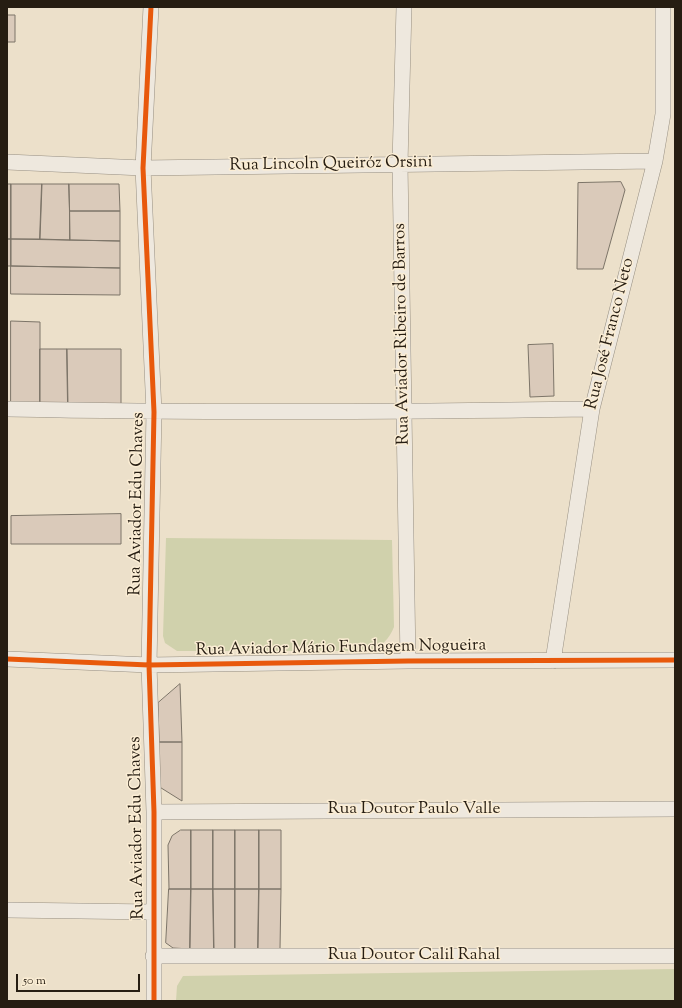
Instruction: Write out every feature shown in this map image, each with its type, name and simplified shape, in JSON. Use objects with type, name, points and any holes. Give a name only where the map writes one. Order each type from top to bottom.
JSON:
[{"type":"street","name":"Rua Aviador Edu Chaves","points":[[150,7],[143,168],[154,412],[149,665],[154,812],[154,1001]]},
{"type":"street","name":"Rua Aviador Ribeiro de Barros","points":[[404,7],[400,164],[408,661]]},
{"type":"street","name":"Rua José Franco Neto","points":[[553,661],[592,409],[655,161],[663,114],[663,7]]},
{"type":"street","points":[[663,114],[675,99]]},
{"type":"street","name":"Rua Lincoln Queiróz Orsini","points":[[7,162],[143,168],[655,161]]},
{"type":"street","points":[[7,409],[154,412],[405,412],[592,409]]},
{"type":"street","name":"Rua Aviador Mário Fundagem Nogueira","points":[[7,659],[149,665],[408,661],[675,660]]},
{"type":"street","name":"Rua Doutor Paulo Valle","points":[[154,812],[675,809]]},
{"type":"street","points":[[7,910],[153,912]]},
{"type":"street","name":"Rua Doutor Calil Rahal","points":[[153,956],[675,956]]},
{"type":"green space","points":[[166,538],[392,540],[394,627],[385,641],[371,651],[177,651],[165,643],[163,636]]},
{"type":"green space","points":[[675,969],[675,1001],[176,1001],[177,986],[183,976]]},
{"type":"building","points":[[7,15],[15,15],[15,42],[7,42]]},
{"type":"building","points":[[621,182],[625,190],[603,269],[577,269],[578,183]]},
{"type":"building","points":[[7,184],[11,184],[11,239],[7,239]]},
{"type":"building","points":[[11,184],[42,184],[40,239],[11,239]]},
{"type":"building","points":[[42,184],[69,184],[70,240],[40,239]]},
{"type":"building","points":[[69,184],[119,184],[120,211],[70,211]]},
{"type":"building","points":[[70,211],[120,211],[120,241],[70,240]]},
{"type":"building","points":[[7,239],[11,239],[11,266],[7,266]]},
{"type":"building","points":[[11,239],[120,241],[120,268],[11,266]]},
{"type":"building","points":[[11,266],[120,268],[120,295],[11,294]]},
{"type":"building","points":[[11,321],[40,322],[40,406],[11,406]]},
{"type":"building","points":[[553,344],[554,396],[530,397],[528,345]]},
{"type":"building","points":[[40,349],[67,349],[68,406],[40,406]]},
{"type":"building","points":[[67,349],[121,349],[121,405],[68,406]]},
{"type":"building","points":[[121,514],[121,544],[11,544],[11,516]]},
{"type":"building","points":[[180,684],[182,742],[159,742],[158,703]]},
{"type":"building","points":[[159,742],[182,742],[182,801],[158,786]]},
{"type":"building","points":[[181,830],[191,830],[191,889],[169,889],[168,845],[172,836]]},
{"type":"building","points":[[191,830],[213,830],[213,889],[191,889]]},
{"type":"building","points":[[213,830],[235,830],[235,889],[213,889]]},
{"type":"building","points":[[235,830],[259,830],[259,889],[235,889]]},
{"type":"building","points":[[259,830],[281,830],[281,889],[259,889]]},
{"type":"building","points":[[169,889],[191,889],[190,949],[173,948],[166,943]]},
{"type":"building","points":[[191,889],[213,889],[214,949],[190,949]]},
{"type":"building","points":[[213,889],[235,889],[235,949],[214,949]]},
{"type":"building","points":[[235,889],[259,889],[258,949],[235,949]]},
{"type":"building","points":[[259,889],[281,889],[280,949],[258,949]]},
{"type":"cycle path","points":[[151,7],[143,168],[154,412],[149,665],[154,812],[154,1001]]},
{"type":"cycle path","points":[[7,659],[149,665],[408,661],[675,660]]}]
